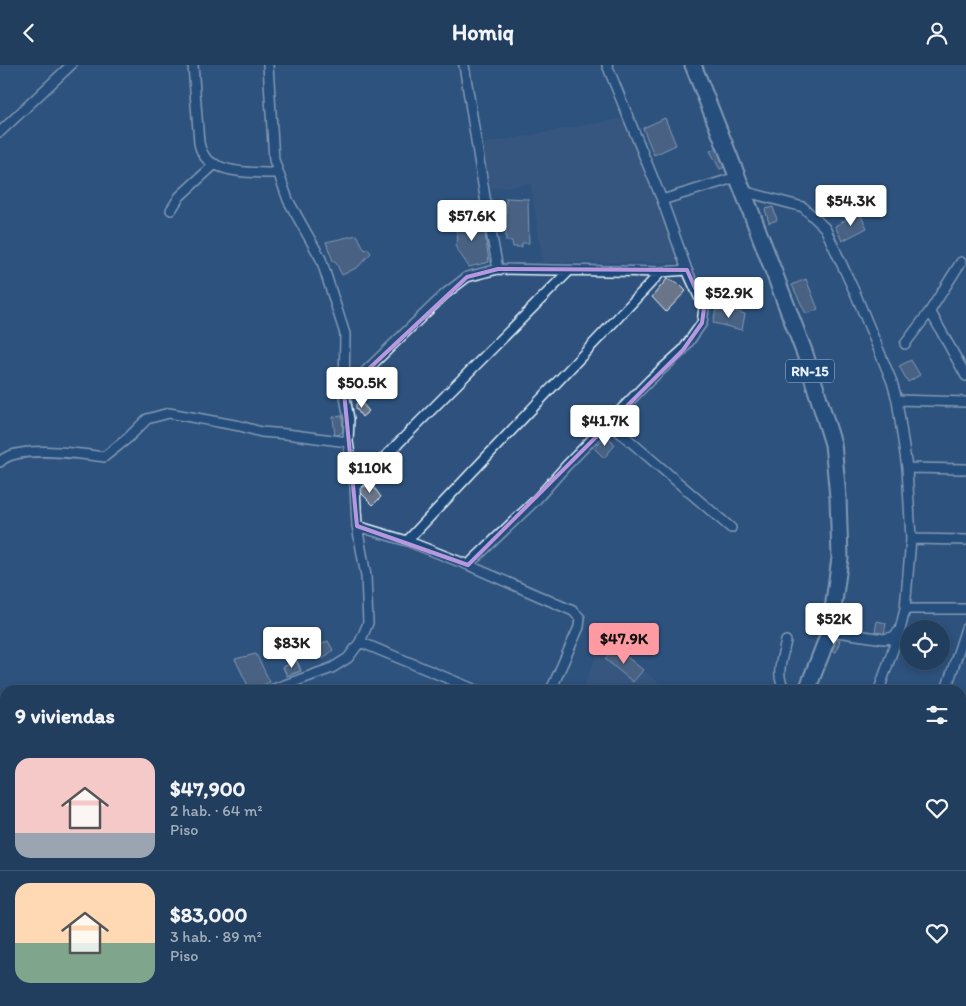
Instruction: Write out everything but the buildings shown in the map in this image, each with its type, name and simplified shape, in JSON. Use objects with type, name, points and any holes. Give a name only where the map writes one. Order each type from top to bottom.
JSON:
[{"type":"main road","name":"RN-15","points":[[693,65],[805,354],[833,444],[838,497],[840,558],[830,631],[810,685]]},
{"type":"street","points":[[0,132],[71,65]]},
{"type":"street","points":[[193,65],[199,143],[207,159],[215,164],[238,171],[278,173]]},
{"type":"street","points":[[268,65],[274,160],[288,200],[321,259],[345,334],[344,392],[350,419],[348,442],[366,576],[368,623],[360,642],[348,658],[332,668],[285,685]]},
{"type":"street","points":[[464,65],[498,269]]},
{"type":"street","points":[[468,565],[536,500],[566,465],[650,380],[683,350],[702,323],[704,308],[687,270],[662,200],[607,65]]},
{"type":"street","points":[[171,210],[180,196],[215,164]]},
{"type":"street","points":[[662,200],[738,177]]},
{"type":"street","points":[[743,191],[803,207],[825,228],[856,295],[892,382],[897,400],[907,468],[911,539],[902,620]]},
{"type":"street","points":[[904,345],[930,311],[961,262]]},
{"type":"street","points":[[344,392],[446,294],[467,277],[498,269],[569,271],[687,270]]},
{"type":"street","points":[[355,487],[569,271]]},
{"type":"street","points":[[407,541],[661,271]]},
{"type":"street","points":[[930,311],[966,376]]},
{"type":"street","points":[[897,400],[966,402]]},
{"type":"street","points":[[0,462],[16,453],[31,451],[104,457],[128,438],[147,419],[169,413],[240,426],[261,432],[348,442]]},
{"type":"street","points":[[609,423],[731,528]]},
{"type":"street","points":[[907,468],[966,469]]},
{"type":"street","points":[[358,526],[407,541],[468,565],[573,611],[580,618],[578,627],[553,685]]},
{"type":"street","points":[[911,539],[966,540]]},
{"type":"street","points":[[905,609],[966,609]]},
{"type":"street","points":[[948,685],[966,628]]},
{"type":"street","points":[[830,631],[884,639],[893,637],[900,630]]},
{"type":"street","points":[[881,685],[900,630]]},
{"type":"street","points":[[783,685],[780,678],[780,668],[786,641]]},
{"type":"street","points":[[360,642],[464,685]]},
{"type":"highlighted area","points":[[498,269],[687,270],[704,308],[702,323],[683,350],[468,565],[357,526],[344,392],[467,277]]},
{"type":"shaded area","points":[[625,118],[678,262],[543,262],[531,184],[491,188],[482,144]]},
{"type":"shaded area","points":[[603,639],[662,685],[585,685]]}]
